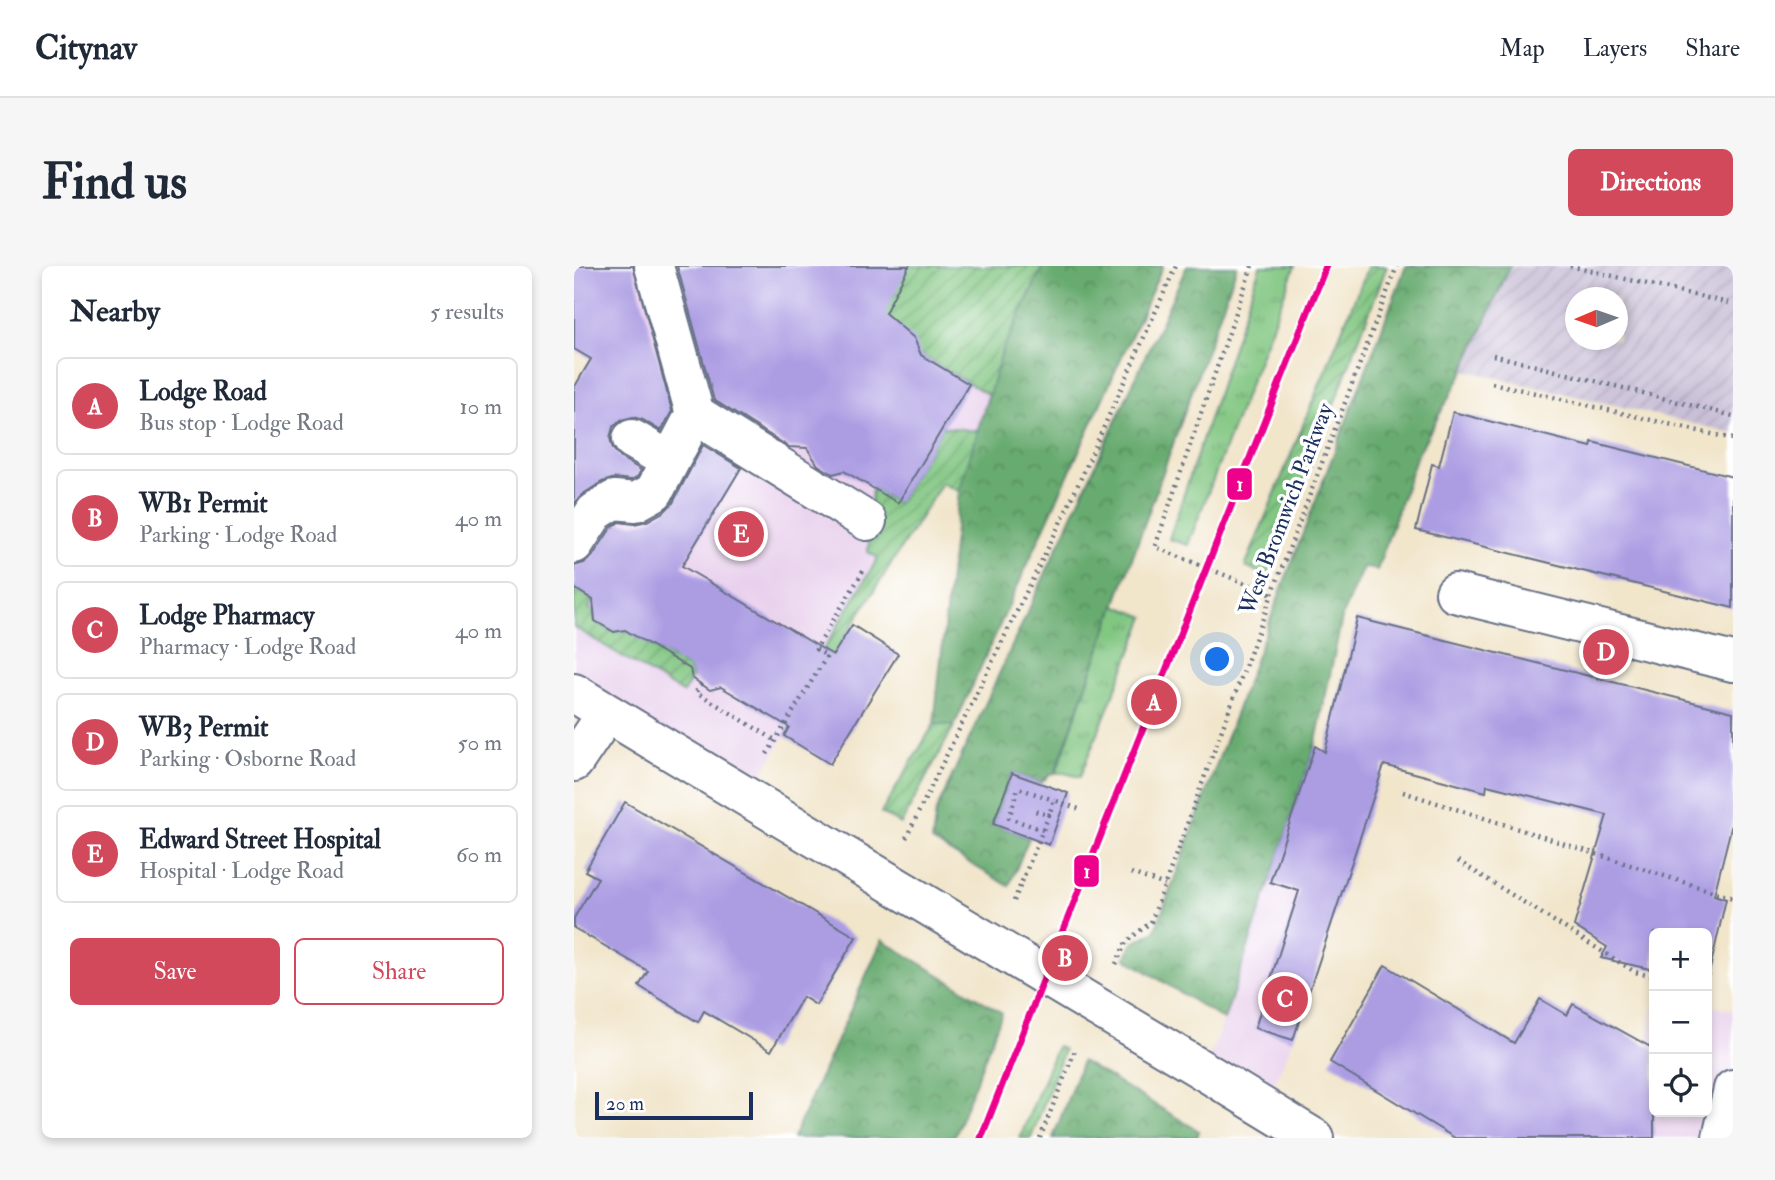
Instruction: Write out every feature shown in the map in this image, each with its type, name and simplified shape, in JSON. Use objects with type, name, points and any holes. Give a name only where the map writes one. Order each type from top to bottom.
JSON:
[{"type":"street","points":[[654,266],[695,414],[867,521]]},
{"type":"street","points":[[574,544],[595,512],[614,500],[636,502],[654,492],[695,414]]},
{"type":"street","points":[[632,439],[670,461]]},
{"type":"street","points":[[1455,593],[1733,662]]},
{"type":"street","points":[[574,693],[1314,1138]]},
{"type":"street","points":[[574,762],[607,713]]},
{"type":"street","points":[[1722,1138],[1733,1089]]},
{"type":"path","points":[[906,838],[1068,507],[1176,266]]},
{"type":"path","points":[[1252,266],[1156,547],[1272,594]]},
{"type":"path","name":"West Bromwich Parkway","points":[[1151,922],[1397,266]]},
{"type":"path","points":[[1570,266],[1733,304]]},
{"type":"path","points":[[1493,355],[1733,416]]},
{"type":"path","points":[[1492,383],[1733,439]]},
{"type":"path","points":[[766,755],[827,656],[816,649],[871,559]]},
{"type":"path","points":[[701,684],[696,692],[775,740]]},
{"type":"path","points":[[1043,830],[1009,818],[1018,788],[1079,808]]},
{"type":"path","points":[[1403,792],[1733,898]]},
{"type":"path","points":[[1013,902],[1054,800]]},
{"type":"path","points":[[1032,810],[1049,815]]},
{"type":"path","points":[[1458,861],[1635,972],[1649,976]]},
{"type":"path","points":[[1131,873],[1165,885]]},
{"type":"shaded area","points":[[582,266],[1043,266],[1001,354],[959,491],[942,483],[747,797],[574,693],[574,388],[603,339]]},
{"type":"shaded area","points":[[1510,266],[1733,266],[1733,433],[1464,370]]},
{"type":"shaded area","points":[[1315,746],[1377,786],[1293,1040],[1264,1108],[1204,1071],[1224,1020]]},
{"type":"shaded area","points":[[1712,1007],[1733,1010],[1733,1089],[1722,1138],[1593,1138],[1647,1046],[1649,1034],[1649,1117],[1712,1117]]},
{"type":"green space","points":[[897,266],[1043,266],[1001,354],[989,395],[882,332],[883,292]]},
{"type":"green space","points":[[1043,266],[1163,266],[954,726],[934,724],[959,491],[1001,354]]},
{"type":"green space","points":[[1187,266],[1237,266],[1055,773],[1041,783],[1012,773],[993,824],[1029,838],[1009,886],[932,841],[936,811]]},
{"type":"green space","points":[[1260,266],[1295,266],[1188,545],[1169,539]]},
{"type":"green space","points":[[1368,266],[1387,266],[1268,576],[1245,567]]},
{"type":"green space","points":[[1406,266],[1510,266],[1464,370],[1417,455],[1377,570],[1363,567],[1343,613],[1315,746],[1224,1020],[1125,958],[1133,943],[1155,931],[1283,585]]},
{"type":"green space","points":[[943,427],[978,431],[959,491],[942,483],[833,656],[824,649],[878,558],[868,552],[872,487],[898,503]]},
{"type":"green space","points":[[574,588],[593,600],[589,608],[594,611],[595,621],[614,632],[625,630],[690,669],[692,678],[683,693],[574,627]]},
{"type":"green space","points":[[1115,605],[1145,617],[1080,777],[1056,773]]},
{"type":"green space","points":[[934,724],[954,726],[901,824],[881,813]]},
{"type":"green space","points":[[882,940],[1002,1013],[954,1138],[793,1138]]},
{"type":"green space","points":[[1057,1046],[1064,1050],[1031,1138],[1020,1138]]},
{"type":"green space","points":[[1082,1061],[1199,1131],[1197,1138],[1053,1138]]},
{"type":"building","points":[[574,266],[633,266],[672,411],[661,431],[633,417],[621,420],[613,427],[610,438],[613,449],[621,458],[641,470],[638,476],[631,480],[615,478],[602,482],[583,494],[574,504],[574,388],[591,359],[574,349]]},
{"type":"building","points":[[677,266],[909,266],[885,313],[914,338],[921,355],[969,384],[898,503],[844,471],[833,474],[818,465],[807,448],[789,447],[714,400]]},
{"type":"building","points":[[1453,412],[1591,447],[1592,442],[1733,477],[1733,608],[1416,530],[1432,464],[1439,466]]},
{"type":"building","points":[[703,445],[741,468],[682,566],[833,655],[852,625],[898,654],[830,764],[784,736],[789,727],[721,687],[710,690],[692,678],[690,669],[625,630],[614,632],[595,621],[593,600],[574,588],[574,566],[592,557],[611,528],[619,522],[634,524],[647,521],[673,503]]},
{"type":"building","points":[[1357,618],[1733,712],[1733,820],[1714,895],[1726,899],[1712,960],[1712,928],[1649,928],[1649,969],[1601,958],[1607,947],[1574,926],[1607,815],[1487,785],[1486,792],[1384,765],[1293,1040],[1255,1028],[1299,891],[1270,882],[1315,746],[1325,752]]},
{"type":"building","points":[[1012,773],[1068,793],[1049,845],[993,824]]},
{"type":"building","points":[[625,802],[856,937],[816,1005],[803,997],[771,1051],[704,1011],[698,1022],[639,986],[648,971],[574,928],[574,918],[598,878],[585,871]]},
{"type":"building","points":[[1385,965],[1514,1043],[1540,999],[1567,1015],[1573,1004],[1649,1046],[1649,1117],[1654,1117],[1654,1138],[1455,1138],[1330,1062]]},
{"type":"transit line","name":"1","points":[[981,1138],[1326,266]]},
{"type":"place","name":"Edward Street Hospital","points":[[741,534]]},
{"type":"place","name":"WB3 Permit","points":[[1606,652]]},
{"type":"place","name":"Lodge Road","points":[[1154,702]]},
{"type":"place","name":"WB1 Permit","points":[[1065,958]]},
{"type":"place","name":"Lodge Pharmacy","points":[[1285,999]]}]
